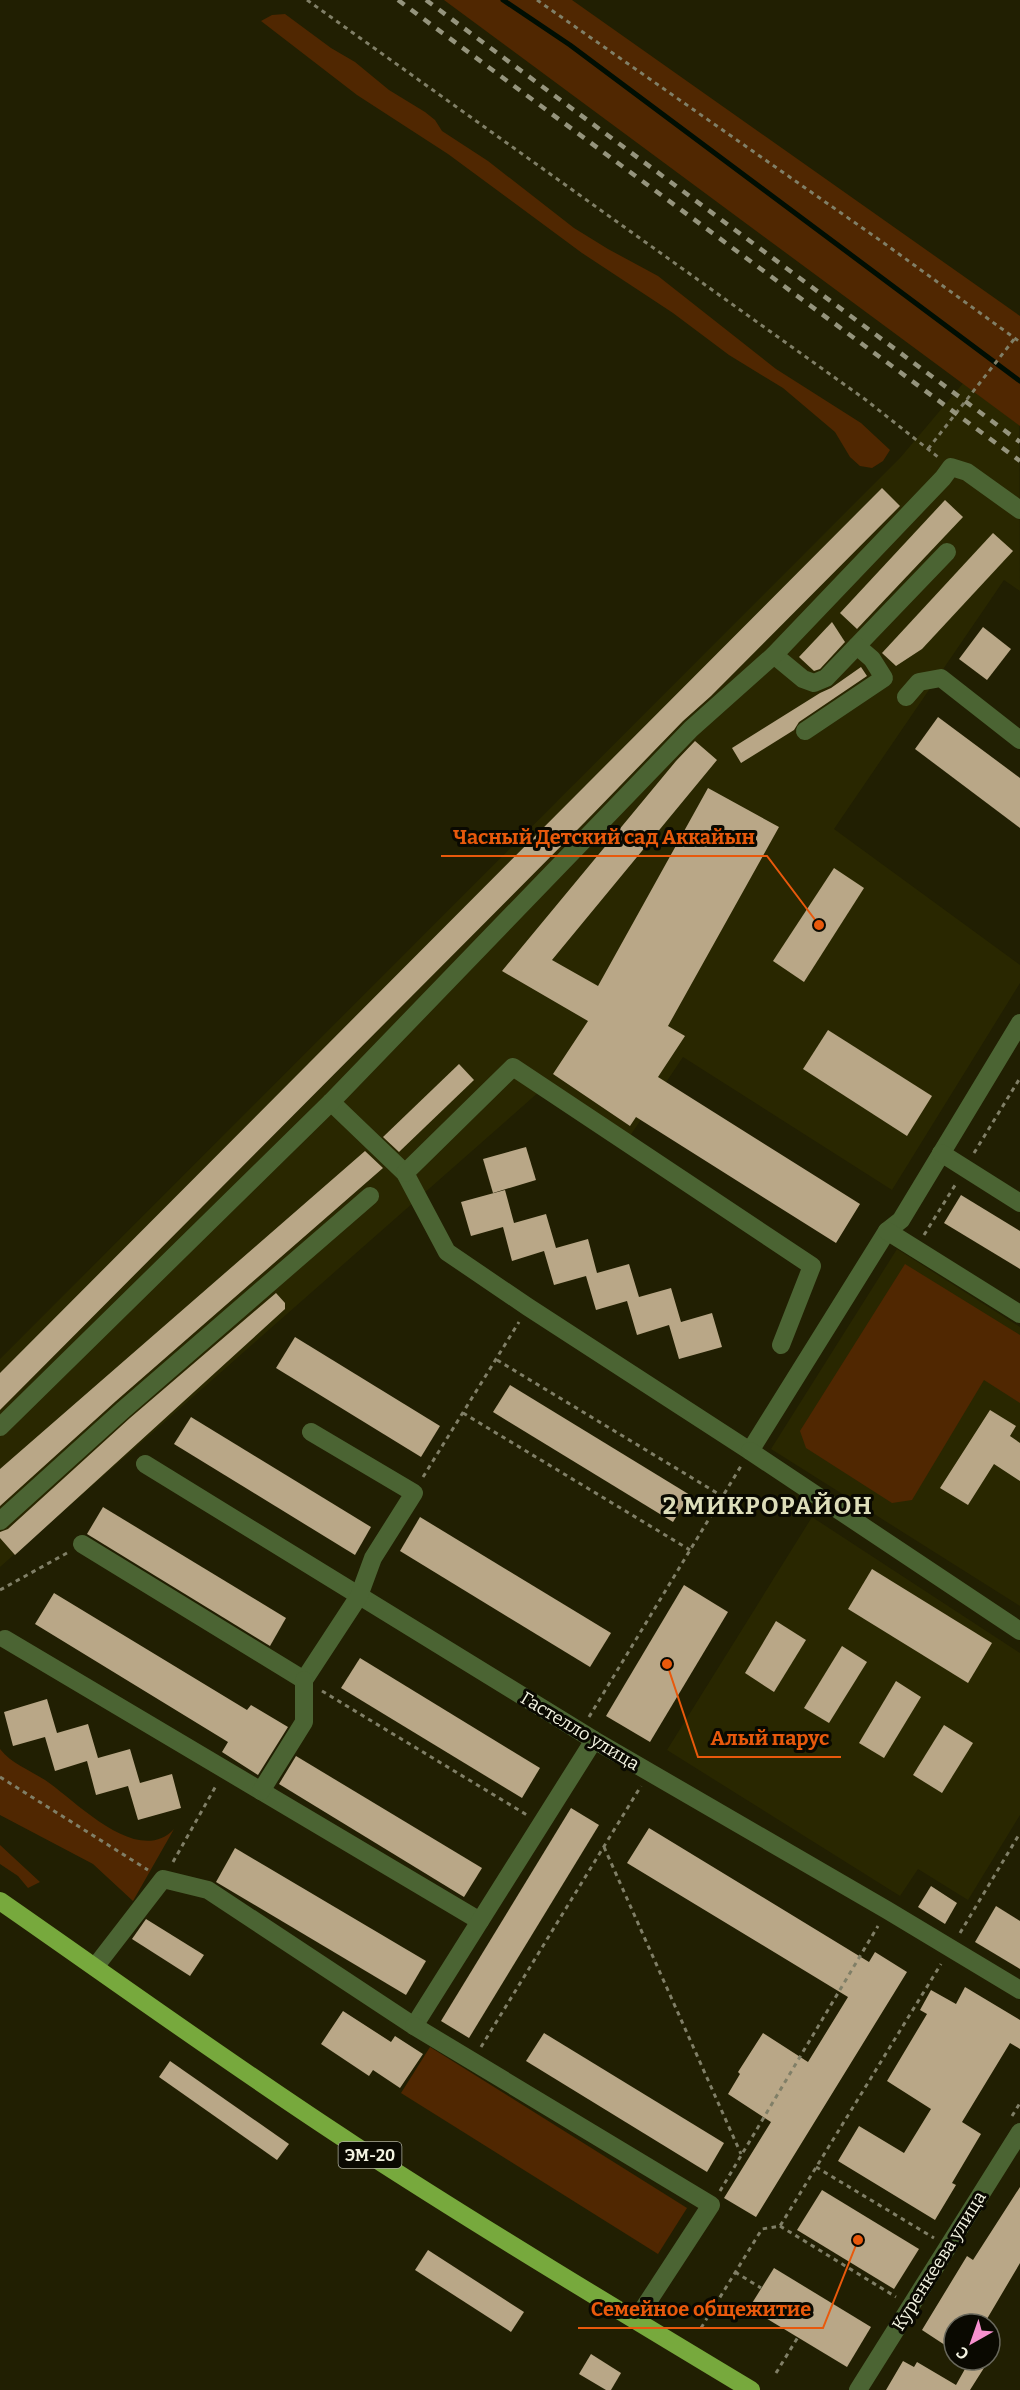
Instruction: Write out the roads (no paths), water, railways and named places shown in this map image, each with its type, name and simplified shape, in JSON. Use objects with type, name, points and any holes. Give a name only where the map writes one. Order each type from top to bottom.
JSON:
[{"type":"main road","name":"ЭМ-20","points":[[0,1901],[354,2145],[522,2252],[752,2390]]},
{"type":"street","points":[[0,1427],[331,1102],[691,729],[774,656],[951,467],[967,472],[1020,510]]},
{"type":"street","points":[[774,656],[803,678],[814,683],[826,678],[947,552]]},
{"type":"street","points":[[805,731],[884,678],[872,659],[857,646]]},
{"type":"street","points":[[906,697],[919,682],[941,678],[1020,740]]},
{"type":"street","points":[[750,1451],[887,1231],[901,1220],[1020,1023]]},
{"type":"street","points":[[405,1173],[513,1067],[812,1266],[781,1345]]},
{"type":"street","points":[[331,1102],[405,1173],[447,1252],[1020,1630]]},
{"type":"street","points":[[941,1153],[1020,1203]]},
{"type":"street","points":[[0,1521],[123,1410],[370,1196]]},
{"type":"street","points":[[887,1231],[1020,1314]]},
{"type":"street","points":[[261,1791],[303,1722],[304,1680],[359,1596],[373,1558],[414,1492],[311,1432]]},
{"type":"street","name":"Гастелло улица","points":[[145,1464],[587,1736],[1020,1990]]},
{"type":"street","points":[[82,1544],[304,1680]]},
{"type":"street","points":[[4,1639],[480,1921]]},
{"type":"street","points":[[414,2026],[541,1824],[587,1736]]},
{"type":"street","points":[[95,1967],[163,1879],[208,1890],[414,2026],[711,2205],[636,2320]]},
{"type":"street","name":"Куренкеева улица","points":[[858,2390],[1020,2132]]},
{"type":"waterway","points":[[503,0],[570,45],[1020,381]]},
{"type":"railway","points":[[398,0],[1020,461]]},
{"type":"railway","points":[[426,0],[1020,442]]},
{"type":"place","name":"Часный Детский сад Аккайын","points":[[819,925]]},
{"type":"place","name":"Алый парус","points":[[667,1664]]},
{"type":"place","name":"Семейное общежитие","points":[[858,2240]]},
{"type":"district","name":"2 МИКРОРАЙОН","points":[[768,1506]]}]
